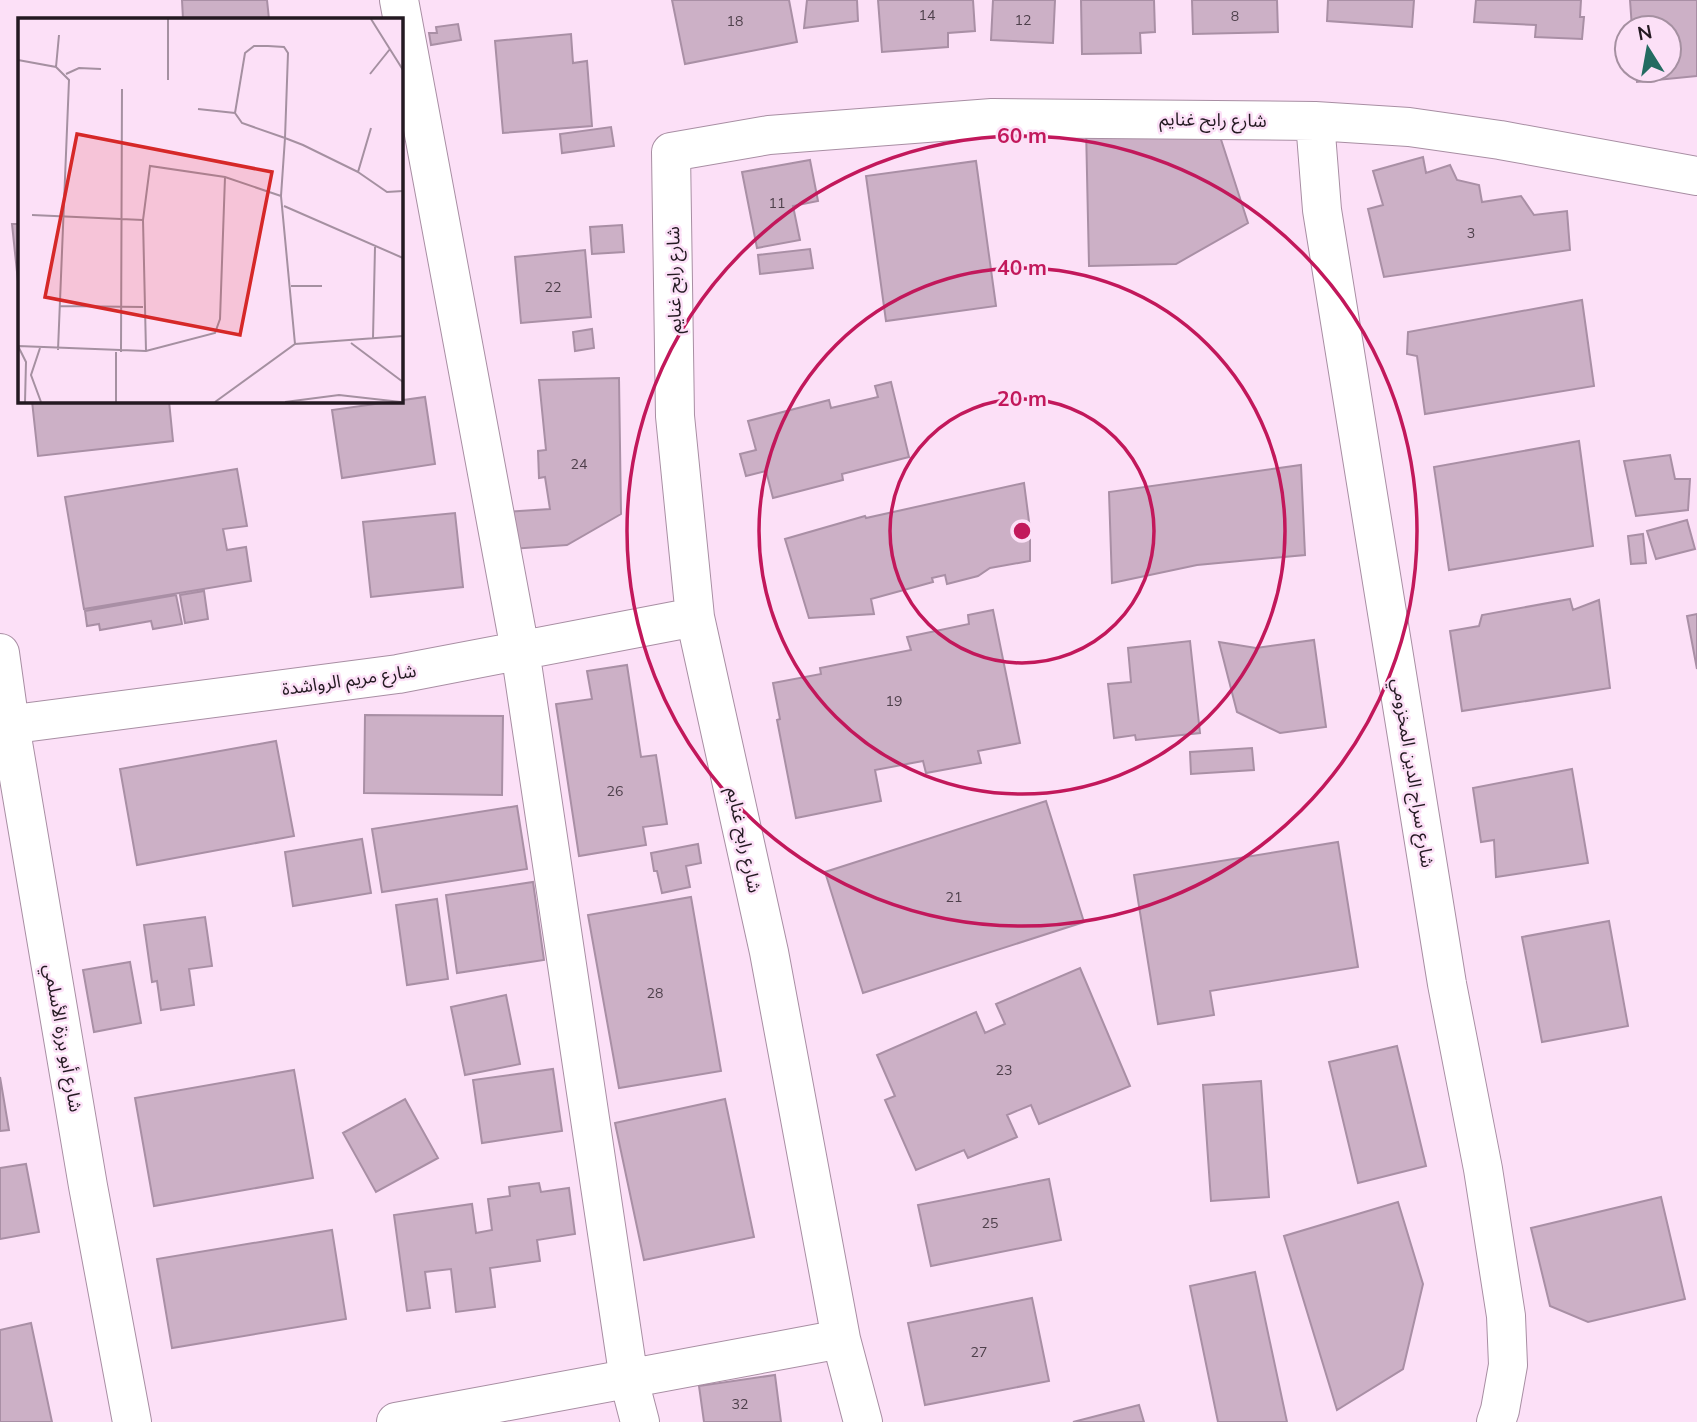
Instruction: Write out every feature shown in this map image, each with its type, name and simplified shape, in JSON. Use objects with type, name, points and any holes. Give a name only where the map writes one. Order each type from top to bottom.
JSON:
[{"type":"street","points":[[399,0],[520,650],[629,1380],[640,1422]]},
{"type":"street","name":"شارع رابح غنايم","points":[[863,1422],[841,1339],[769,952],[695,617],[675,416],[671,152],[769,135],[992,118],[1315,121],[1409,127],[1500,140],[1697,176]]},
{"type":"street","name":"شارع سراج الدين المخزومي","points":[[1315,121],[1325,224],[1447,984],[1483,1168],[1506,1316],[1508,1365],[1496,1422]]},
{"type":"street","name":"شارع مريم الرواشدة","points":[[5,725],[398,674],[695,617]]},
{"type":"street","name":"شارع أبو برزة الأسلمي","points":[[0,653],[5,725],[132,1422]]},
{"type":"street","points":[[396,1422],[841,1339]]},
{"type":"building","points":[[182,0],[267,0],[269,18],[183,18]]},
{"type":"building","points":[[672,0],[789,0],[797,42],[685,64]]},
{"type":"building","points":[[807,0],[857,0],[858,21],[804,28]]},
{"type":"building","points":[[878,0],[973,0],[975,31],[948,33],[948,47],[882,52]]},
{"type":"building","points":[[993,0],[1055,0],[1053,43],[991,40]]},
{"type":"building","points":[[1081,0],[1154,0],[1155,32],[1140,33],[1141,53],[1082,54]]},
{"type":"building","points":[[1192,0],[1277,0],[1278,32],[1193,34]]},
{"type":"building","points":[[1328,0],[1414,0],[1412,27],[1327,21]]},
{"type":"building","points":[[1476,0],[1581,0],[1580,17],[1584,17],[1582,39],[1535,37],[1536,25],[1474,22]]},
{"type":"building","points":[[1630,0],[1697,0],[1697,76],[1683,77],[1683,14],[1631,14]]},
{"type":"building","points":[[458,24],[461,40],[431,45],[429,33],[437,33],[436,27]]},
{"type":"building","points":[[571,34],[573,63],[587,61],[592,126],[503,133],[495,41]]},
{"type":"building","points":[[1216,124],[1248,223],[1176,264],[1089,266],[1086,127]]},
{"type":"building","points":[[611,127],[614,146],[562,153],[560,134]]},
{"type":"building","points":[[1423,157],[1426,173],[1450,165],[1457,180],[1479,185],[1482,202],[1521,196],[1534,215],[1567,211],[1570,250],[1384,277],[1368,209],[1383,205],[1373,171]]},
{"type":"building","points":[[810,160],[818,201],[793,206],[800,240],[757,248],[742,172]]},
{"type":"building","points":[[976,161],[996,306],[886,321],[866,176]]},
{"type":"building","points":[[12,224],[18,224],[18,281]]},
{"type":"building","points":[[622,225],[624,252],[592,254],[590,227]]},
{"type":"building","points":[[810,249],[813,268],[760,274],[758,255]]},
{"type":"building","points":[[585,250],[591,317],[521,323],[515,257]]},
{"type":"building","points":[[1582,300],[1594,386],[1425,414],[1417,356],[1407,354],[1408,332]]},
{"type":"building","points":[[592,329],[594,348],[575,351],[573,332]]},
{"type":"building","points":[[619,378],[621,514],[567,545],[511,549],[503,512],[550,509],[545,477],[539,478],[538,451],[546,450],[539,380]]},
{"type":"building","points":[[891,382],[909,457],[842,474],[843,480],[773,498],[766,471],[746,476],[740,454],[756,450],[748,421],[829,400],[831,408],[878,397],[875,386]]},
{"type":"building","points":[[425,397],[435,464],[342,478],[332,410]]},
{"type":"building","points":[[32,402],[169,402],[173,441],[38,456]]},
{"type":"building","points":[[1579,441],[1593,546],[1449,570],[1434,467]]},
{"type":"building","points":[[1670,455],[1675,479],[1690,479],[1688,510],[1636,516],[1624,461]]},
{"type":"building","points":[[1301,465],[1305,555],[1197,565],[1112,583],[1109,492]]},
{"type":"building","points":[[237,469],[247,526],[223,529],[227,550],[246,547],[251,581],[84,609],[65,497]]},
{"type":"building","points":[[1024,483],[1030,529],[1030,561],[990,568],[978,576],[947,584],[945,575],[932,578],[933,582],[871,599],[874,614],[809,618],[785,539],[865,516],[866,518]]},
{"type":"building","points":[[455,513],[463,587],[371,597],[363,522]]},
{"type":"building","points":[[1687,520],[1695,549],[1656,559],[1647,531]]},
{"type":"building","points":[[1643,534],[1646,563],[1631,564],[1628,536]]},
{"type":"building","points":[[204,591],[208,619],[185,623],[180,595]]},
{"type":"building","points":[[176,595],[182,624],[153,629],[151,621],[100,630],[99,624],[87,626],[85,611]]},
{"type":"building","points":[[1570,599],[1573,610],[1599,600],[1610,688],[1462,711],[1450,631],[1479,626],[1482,615]]},
{"type":"building","points":[[993,610],[1020,743],[978,751],[981,763],[926,773],[923,761],[875,770],[881,801],[796,818],[777,720],[780,719],[773,683],[821,674],[820,668],[911,650],[907,637],[969,624],[968,615]]},
{"type":"building","points":[[1697,614],[1697,669],[1687,616]]},
{"type":"building","points":[[1314,640],[1326,727],[1280,733],[1237,712],[1219,642],[1256,648]]},
{"type":"building","points":[[1190,641],[1200,733],[1136,740],[1135,735],[1114,738],[1108,684],[1131,682],[1128,648]]},
{"type":"building","points":[[627,665],[641,757],[656,755],[667,824],[643,827],[646,845],[579,856],[556,704],[592,699],[587,671]]},
{"type":"building","points":[[365,715],[503,716],[502,795],[364,793]]},
{"type":"building","points":[[276,741],[294,836],[137,865],[120,769]]},
{"type":"building","points":[[1252,748],[1254,770],[1191,774],[1190,752]]},
{"type":"building","points":[[1572,769],[1588,863],[1496,877],[1494,840],[1481,842],[1473,788]]},
{"type":"building","points":[[1046,801],[1084,922],[863,993],[825,872]]},
{"type":"building","points":[[517,806],[527,869],[382,892],[372,829]]},
{"type":"building","points":[[362,839],[371,893],[293,906],[285,852]]},
{"type":"building","points":[[1338,842],[1358,967],[1210,991],[1214,1015],[1158,1024],[1134,875]]},
{"type":"building","points":[[698,844],[701,863],[686,866],[690,887],[662,893],[651,853]]},
{"type":"building","points":[[533,882],[544,960],[457,973],[446,895]]},
{"type":"building","points":[[691,897],[721,1071],[619,1088],[588,915]]},
{"type":"building","points":[[437,899],[448,979],[407,985],[396,905]]},
{"type":"building","points":[[205,917],[212,966],[189,969],[194,1005],[161,1010],[157,981],[152,982],[144,925]]},
{"type":"building","points":[[1609,921],[1628,1026],[1542,1042],[1522,937]]},
{"type":"building","points":[[130,962],[141,1023],[94,1032],[83,970]]},
{"type":"building","points":[[1080,968],[1130,1086],[1039,1124],[1031,1105],[1007,1115],[1017,1137],[968,1158],[964,1150],[916,1170],[885,1100],[895,1096],[877,1055],[976,1012],[985,1033],[1005,1024],[996,1004]]},
{"type":"building","points":[[506,995],[520,1064],[465,1075],[451,1007]]},
{"type":"building","points":[[1397,1046],[1426,1166],[1358,1183],[1329,1062]]},
{"type":"building","points":[[553,1069],[562,1131],[482,1143],[473,1080]]},
{"type":"building","points":[[294,1070],[313,1178],[154,1206],[135,1098]]},
{"type":"building","points":[[0,1077],[9,1130],[0,1131]]},
{"type":"building","points":[[1261,1081],[1269,1197],[1211,1201],[1203,1085]]},
{"type":"building","points":[[405,1099],[438,1158],[376,1192],[343,1133]]},
{"type":"building","points":[[725,1099],[754,1237],[644,1260],[615,1123]]},
{"type":"building","points":[[26,1164],[39,1232],[0,1239],[0,1168]]},
{"type":"building","points":[[1049,1179],[1061,1240],[931,1266],[918,1205]]},
{"type":"building","points":[[539,1183],[541,1192],[569,1188],[575,1234],[537,1240],[540,1261],[490,1268],[495,1307],[456,1312],[451,1269],[425,1272],[430,1308],[407,1311],[394,1215],[472,1204],[476,1233],[492,1230],[488,1199],[510,1196],[509,1187]]},
{"type":"building","points":[[1661,1197],[1685,1299],[1588,1322],[1550,1306],[1531,1228]]},
{"type":"building","points":[[1398,1202],[1423,1284],[1403,1369],[1337,1410],[1284,1236]]},
{"type":"building","points":[[332,1230],[346,1319],[172,1348],[157,1259]]},
{"type":"building","points":[[1255,1272],[1287,1422],[1218,1422],[1190,1286]]},
{"type":"building","points":[[1032,1298],[1049,1381],[925,1405],[908,1323]]},
{"type":"building","points":[[31,1323],[52,1422],[0,1422],[0,1330]]},
{"type":"building","points":[[775,1375],[781,1422],[704,1422],[699,1386]]},
{"type":"building","points":[[1139,1405],[1144,1422],[1073,1422]]}]
